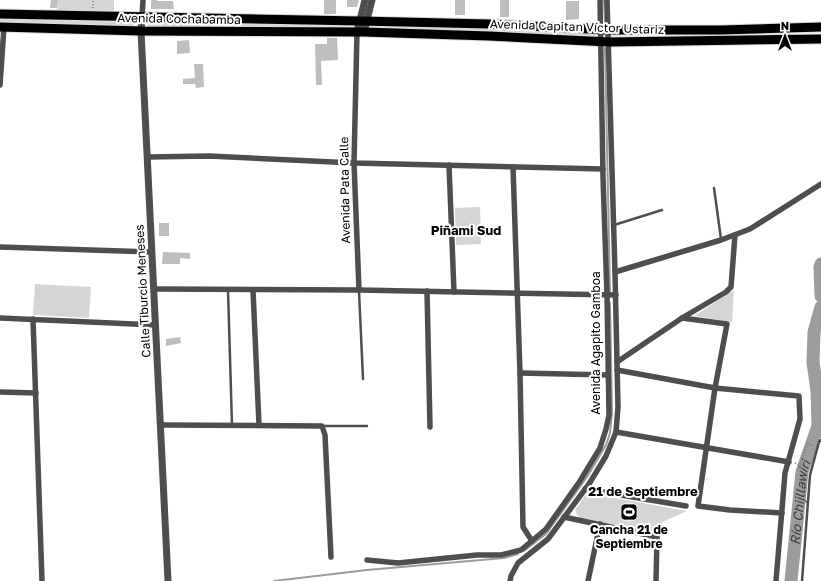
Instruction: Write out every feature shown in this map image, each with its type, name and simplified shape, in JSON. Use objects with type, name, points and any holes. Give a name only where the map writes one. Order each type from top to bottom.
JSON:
[{"type":"main road","name":"Avenida Cochabamba","points":[[0,14],[142,18],[363,21]]},
{"type":"main road","name":"Avenida Capitan Víctor Ustariz","points":[[363,21],[605,29],[721,30],[821,27]]},
{"type":"main road","name":"Avenida Cochabamba","points":[[2,27],[141,31],[361,32]]},
{"type":"main road","name":"Avenida Capitan Víctor Ustariz","points":[[361,32],[489,36],[605,42],[821,39]]},
{"type":"street","name":"Calle Tiburcio Meneses","points":[[143,0],[141,31],[168,581]]},
{"type":"street","name":"Avenida Pata Calle","points":[[359,290],[354,163],[361,32],[365,0]]},
{"type":"street","name":"Avenida Pata Calle","points":[[363,21],[372,0]]},
{"type":"street","name":"Avenida Agapito Gamboa","points":[[600,0],[605,29]]},
{"type":"street","name":"Avenida Agapito Gamboa","points":[[367,560],[398,563],[477,555],[501,555],[521,550],[546,529],[580,481],[600,448],[606,429],[608,415],[607,295],[603,169],[605,29],[607,0]]},
{"type":"street","points":[[0,85],[2,27]]},
{"type":"street","name":"Avenida Agapito Gamboa","points":[[510,581],[518,563],[548,540],[585,488],[606,456],[616,432],[618,408],[616,295],[605,42]]},
{"type":"street","points":[[147,157],[209,156],[354,163],[603,169]]},
{"type":"street","points":[[449,165],[454,292]]},
{"type":"street","points":[[513,167],[520,373],[523,527],[532,541]]},
{"type":"street","points":[[615,272],[721,240],[750,229],[821,184]]},
{"type":"street","points":[[617,362],[682,318],[726,292],[731,287],[735,235]]},
{"type":"street","points":[[0,247],[152,252]]},
{"type":"street","points":[[154,289],[359,290],[616,295]]},
{"type":"street","points":[[253,290],[259,425]]},
{"type":"street","points":[[427,291],[430,427]]},
{"type":"street","points":[[0,318],[156,325]]},
{"type":"street","points":[[682,318],[727,324],[715,388],[698,506],[730,510],[782,512]]},
{"type":"street","points":[[33,319],[42,581]]},
{"type":"street","points":[[617,370],[715,388],[798,396],[800,419],[785,473],[776,581]]},
{"type":"street","points":[[520,373],[608,375]]},
{"type":"street","points":[[0,392],[36,393]]},
{"type":"street","points":[[160,425],[322,426],[325,435],[331,557]]},
{"type":"street","points":[[616,432],[789,462]]},
{"type":"street","points":[[585,488],[686,506]]},
{"type":"street","points":[[564,517],[657,537],[656,581]]},
{"type":"street","points":[[588,581],[600,524]]},
{"type":"lane","points":[[714,188],[721,240]]},
{"type":"lane","points":[[614,226],[662,210]]},
{"type":"lane","points":[[228,290],[232,425]]},
{"type":"lane","name":"Avenida Pata Calle","points":[[359,290],[363,380]]},
{"type":"lane","points":[[322,426],[367,426]]},
{"type":"lane","points":[[802,581],[810,475],[819,442],[821,440]]},
{"type":"path","points":[[789,462],[800,465],[807,443],[817,447]]},
{"type":"shaded area","points":[[58,0],[114,0],[114,12],[57,11]]},
{"type":"shaded area","points":[[0,19],[134,22],[134,26],[0,23]]},
{"type":"shaded area","points":[[148,22],[349,24],[349,28],[148,26]]},
{"type":"shaded area","points":[[374,25],[596,33],[596,37],[374,29]]},
{"type":"shaded area","points":[[480,207],[481,244],[456,245],[455,208]]},
{"type":"shaded area","points":[[35,284],[91,287],[89,318],[33,315]]},
{"type":"shaded area","points":[[734,290],[732,322],[694,316]]},
{"type":"shaded area","points":[[587,493],[687,511],[662,522],[661,535],[580,518],[575,510]]},
{"type":"building","points":[[51,0],[58,0],[57,8],[50,8]]},
{"type":"building","points":[[151,0],[173,1],[174,9],[151,9]]},
{"type":"building","points":[[324,0],[336,0],[336,14],[324,14]]},
{"type":"building","points":[[347,0],[359,0],[357,7],[347,7]]},
{"type":"building","points":[[455,0],[465,0],[465,15],[455,15]]},
{"type":"building","points":[[500,0],[509,0],[509,17],[500,17]]},
{"type":"building","points":[[566,1],[579,1],[579,19],[566,20]]},
{"type":"building","points":[[327,38],[337,38],[338,60],[321,61],[322,85],[316,85],[315,44],[327,44]]},
{"type":"building","points":[[189,40],[190,53],[177,54],[177,41]]},
{"type":"building","points":[[194,64],[203,64],[204,87],[196,88],[195,84],[183,84],[183,79],[195,78]]},
{"type":"building","points":[[159,223],[169,223],[169,236],[159,236]]},
{"type":"building","points":[[163,252],[190,253],[190,259],[180,258],[180,264],[162,264]]},
{"type":"building","points":[[180,337],[181,343],[166,346],[166,339]]},
{"type":"waterway","points":[[604,0],[605,22]]},
{"type":"waterway","points":[[605,47],[610,291]]},
{"type":"waterway","name":"Río Chijllawiri","points":[[821,264],[821,296]]},
{"type":"waterway","points":[[524,551],[546,534],[587,477],[606,445],[610,433],[612,413],[610,303]]},
{"type":"waterway","name":"Río Chijllawiri","points":[[791,581],[802,472],[818,426],[817,391],[813,362],[814,332],[821,307]]},
{"type":"waterway","points":[[274,581],[367,570],[504,558],[518,554]]},
{"type":"place","name":"Cancha 21 de Septiembre","points":[[629,512]]},
{"type":"district","name":"Piñami Sud","points":[[466,230]]},
{"type":"district","name":"21 de Septiembre","points":[[643,491]]}]
